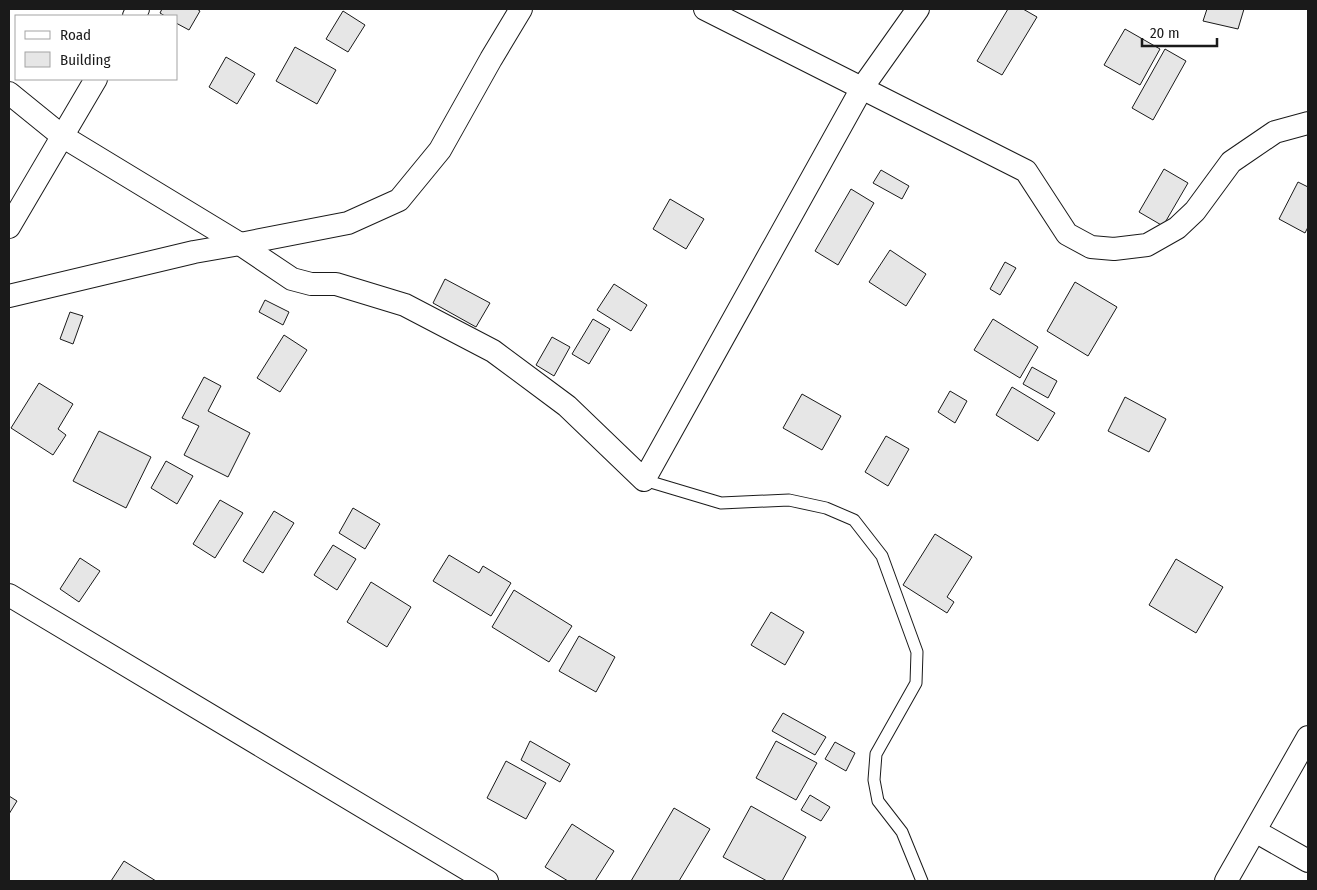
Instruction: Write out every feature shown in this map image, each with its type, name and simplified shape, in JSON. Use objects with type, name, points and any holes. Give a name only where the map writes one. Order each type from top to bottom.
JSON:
[{"type":"street","points":[[9,296],[194,252],[348,223],[399,200],[440,150],[521,9]]},
{"type":"street","points":[[705,9],[1026,171],[1067,234],[1091,247],[1114,249],[1147,244],[1177,228],[1195,211],[1231,162],[1275,132],[1308,123]]},
{"type":"street","points":[[9,93],[62,136],[240,244],[292,280],[311,284],[336,284],[405,305],[493,351],[567,406],[644,480],[862,88],[918,9]]},
{"type":"street","points":[[9,227],[95,80]]},
{"type":"street","points":[[9,595],[487,881]]},
{"type":"street","points":[[1226,881],[1308,737]]},
{"type":"street","points":[[1255,831],[1308,861]]},
{"type":"lane","points":[[644,480],[720,503],[789,500],[826,508],[854,520],[882,556],[917,652],[916,683],[876,754],[874,780],[878,801],[902,832],[922,881]]},
{"type":"building","points":[[162,9],[197,9],[200,11],[189,30],[178,24],[178,15],[163,15],[160,13]]},
{"type":"building","points":[[1008,9],[1023,9],[1037,17],[1002,75],[977,61]]},
{"type":"building","points":[[1207,9],[1244,9],[1238,29],[1203,21]]},
{"type":"building","points":[[343,11],[365,25],[348,52],[326,39]]},
{"type":"building","points":[[1125,29],[1160,49],[1140,85],[1104,65]]},
{"type":"building","points":[[295,47],[336,70],[317,104],[276,81]]},
{"type":"building","points":[[1165,49],[1186,61],[1153,120],[1132,108]]},
{"type":"building","points":[[226,57],[255,74],[237,104],[209,87]]},
{"type":"building","points":[[1164,169],[1188,183],[1163,226],[1139,212]]},
{"type":"building","points":[[881,170],[909,186],[902,199],[873,183]]},
{"type":"building","points":[[1298,182],[1308,187],[1308,227],[1305,233],[1279,219]]},
{"type":"building","points":[[851,189],[874,203],[838,265],[815,251]]},
{"type":"building","points":[[670,199],[704,219],[686,249],[653,229]]},
{"type":"building","points":[[890,250],[926,274],[906,306],[869,282]]},
{"type":"building","points":[[1005,262],[1016,268],[1000,295],[990,289]]},
{"type":"building","points":[[445,279],[490,303],[476,327],[433,303]]},
{"type":"building","points":[[1075,282],[1117,307],[1088,356],[1047,331]]},
{"type":"building","points":[[614,284],[647,305],[631,331],[597,310]]},
{"type":"building","points":[[265,300],[289,312],[283,325],[259,312]]},
{"type":"building","points":[[70,312],[83,316],[73,344],[60,339]]},
{"type":"building","points":[[593,319],[610,329],[589,364],[572,354]]},
{"type":"building","points":[[993,319],[1038,347],[1020,378],[974,350]]},
{"type":"building","points":[[284,335],[307,350],[280,392],[257,378]]},
{"type":"building","points":[[552,337],[570,347],[554,376],[536,365]]},
{"type":"building","points":[[1032,367],[1057,381],[1048,398],[1023,384]]},
{"type":"building","points":[[204,377],[221,386],[208,411],[250,433],[228,477],[184,455],[199,426],[182,418]]},
{"type":"building","points":[[39,383],[73,404],[58,429],[66,435],[53,455],[11,428]]},
{"type":"building","points":[[1012,387],[1055,413],[1038,441],[996,415]]},
{"type":"building","points":[[950,391],[967,401],[955,423],[938,412]]},
{"type":"building","points":[[802,394],[841,416],[822,450],[783,428]]},
{"type":"building","points":[[1125,397],[1166,419],[1149,452],[1108,431]]},
{"type":"building","points":[[99,431],[151,457],[126,508],[73,481]]},
{"type":"building","points":[[886,436],[909,449],[888,486],[865,472]]},
{"type":"building","points":[[166,461],[193,476],[177,504],[151,488]]},
{"type":"building","points":[[220,500],[243,513],[215,558],[193,544]]},
{"type":"building","points":[[353,508],[380,524],[365,549],[339,533]]},
{"type":"building","points":[[274,511],[294,523],[263,573],[243,561]]},
{"type":"building","points":[[935,534],[972,557],[947,597],[954,602],[947,613],[903,585]]},
{"type":"building","points":[[333,545],[356,559],[337,590],[314,575]]},
{"type":"building","points":[[449,555],[479,573],[483,566],[511,583],[491,616],[433,581]]},
{"type":"building","points":[[80,558],[100,571],[79,602],[60,589]]},
{"type":"building","points":[[1176,559],[1223,587],[1196,633],[1149,605]]},
{"type":"building","points":[[371,582],[411,607],[387,647],[347,622]]},
{"type":"building","points":[[514,590],[572,626],[549,662],[492,627]]},
{"type":"building","points":[[771,612],[804,632],[785,665],[751,645]]},
{"type":"building","points":[[579,636],[615,657],[596,692],[559,671]]},
{"type":"building","points":[[783,713],[826,737],[815,755],[772,731]]},
{"type":"building","points":[[530,741],[570,764],[560,782],[521,760]]},
{"type":"building","points":[[776,741],[817,763],[796,800],[756,778]]},
{"type":"building","points":[[835,742],[855,753],[846,771],[825,759]]},
{"type":"building","points":[[506,761],[546,783],[526,819],[487,798]]},
{"type":"building","points":[[810,795],[830,807],[821,821],[801,810]]},
{"type":"building","points":[[9,796],[17,801],[9,814]]},
{"type":"building","points":[[751,806],[806,837],[782,881],[767,881],[723,857]]},
{"type":"building","points":[[674,808],[710,829],[679,881],[631,881]]},
{"type":"building","points":[[572,824],[614,851],[595,881],[568,881],[545,867]]},
{"type":"building","points":[[124,861],[156,881],[111,881]]}]
